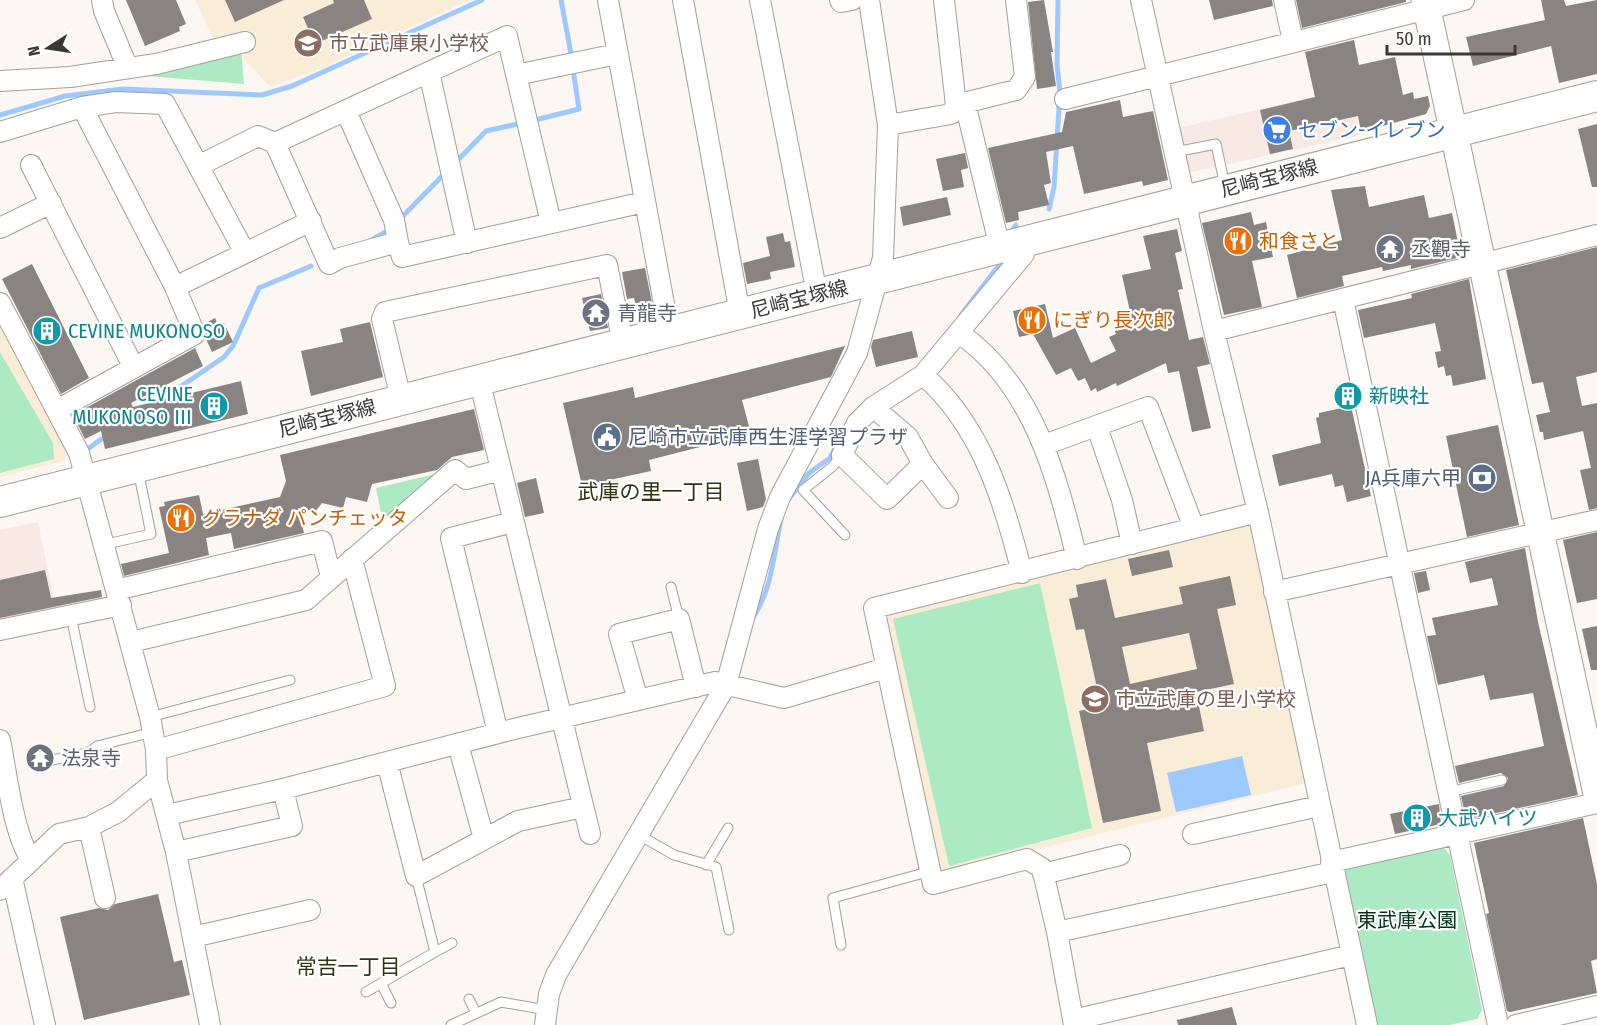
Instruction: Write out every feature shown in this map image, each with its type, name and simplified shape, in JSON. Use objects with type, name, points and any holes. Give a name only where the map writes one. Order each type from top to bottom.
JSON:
[{"type":"main road","name":"尼崎宝塚線","points":[[0,502],[876,280],[1186,198],[1597,96]]},
{"type":"street","points":[[102,0],[104,11],[127,66]]},
{"type":"street","points":[[608,0],[669,331]]},
{"type":"street","points":[[683,0],[740,314]]},
{"type":"street","points":[[760,0],[817,294]]},
{"type":"street","points":[[840,0],[841,2],[852,0]]},
{"type":"street","points":[[546,1017],[556,975],[726,685],[768,529],[780,498],[857,353],[883,258],[888,125],[869,0]]},
{"type":"street","points":[[923,464],[887,499],[842,455],[857,423],[873,407],[923,375],[1024,254],[1011,245],[960,104],[944,0]]},
{"type":"street","points":[[888,125],[951,114],[960,104],[1016,90],[1025,77],[1016,0]]},
{"type":"street","points":[[1142,0],[1214,331],[1258,512],[1367,1025]]},
{"type":"street","points":[[1284,0],[1293,41]]},
{"type":"street","points":[[1065,99],[1426,5],[1464,0]]},
{"type":"street","points":[[1426,5],[1542,531],[1597,794]]},
{"type":"street","points":[[274,143],[429,72],[505,29],[551,223]]},
{"type":"street","points":[[0,81],[70,77],[127,66],[156,64],[245,42]]},
{"type":"street","points":[[516,75],[617,54]]},
{"type":"street","points":[[429,72],[467,243]]},
{"type":"street","points":[[0,132],[82,108],[116,102],[165,104],[245,253]]},
{"type":"street","points":[[57,410],[195,334],[175,287],[82,108]]},
{"type":"street","points":[[346,111],[396,230],[402,257],[644,202]]},
{"type":"street","points":[[198,166],[258,136],[274,143],[329,264],[396,230]]},
{"type":"street","points":[[31,165],[134,368]]},
{"type":"street","points":[[0,228],[51,203]]},
{"type":"street","points":[[175,287],[311,221]]},
{"type":"street","points":[[1214,331],[1597,235]]},
{"type":"street","points":[[401,399],[382,319],[385,312],[607,264],[623,343]]},
{"type":"street","points":[[1343,298],[1397,562],[1498,1025]]},
{"type":"street","points":[[0,303],[79,453],[115,602],[131,642],[153,733],[157,780],[176,852],[210,1025]]},
{"type":"street","points":[[959,333],[993,364],[1027,407],[1044,445],[1077,559]]},
{"type":"street","points":[[923,375],[945,394],[970,428],[1011,528],[1022,573]]},
{"type":"street","points":[[479,379],[590,834]]},
{"type":"street","points":[[873,407],[908,437],[923,464],[948,498]]},
{"type":"street","points":[[1044,445],[1149,407],[1194,528]]},
{"type":"street","points":[[1097,427],[1122,500],[1132,544]]},
{"type":"street","points":[[131,642],[306,600],[455,470],[466,479],[501,470]]},
{"type":"street","points":[[1258,512],[1022,573],[874,608],[886,668],[933,884],[1027,860],[1042,868],[1057,932],[1073,1023],[1351,955]]},
{"type":"street","points":[[1274,592],[1397,562],[1597,520]]},
{"type":"street","points":[[498,733],[451,538],[513,522]]},
{"type":"street","points":[[0,630],[71,616],[322,541],[331,577]]},
{"type":"street","points":[[153,733],[385,686],[352,559]]},
{"type":"street","points":[[638,700],[619,634],[679,619],[696,687]]},
{"type":"street","points":[[167,815],[283,789],[498,733],[715,682],[784,698],[886,668]]},
{"type":"street","points":[[0,740],[8,817],[25,852],[32,860]]},
{"type":"street","points":[[458,744],[484,839]]},
{"type":"street","points":[[387,762],[416,876],[518,821],[583,807]]},
{"type":"street","points":[[45,1025],[6,884],[59,834],[89,827],[118,812],[157,780]]},
{"type":"street","points":[[176,852],[292,826],[283,789]]},
{"type":"street","points":[[1057,932],[1332,867],[1456,832],[1597,802]]},
{"type":"street","points":[[1193,834],[1319,806]]},
{"type":"street","points":[[89,827],[105,898]]},
{"type":"street","points":[[1044,874],[1120,855]]},
{"type":"street","points":[[193,937],[310,910]]},
{"type":"street","points":[[1516,1025],[1597,1006]]},
{"type":"lane","points":[[1175,152],[1216,144],[1225,189]]},
{"type":"lane","points":[[842,455],[832,467],[803,490],[845,535]]},
{"type":"lane","points":[[102,544],[151,534],[137,467]]},
{"type":"lane","points":[[671,587],[679,619]]},
{"type":"lane","points":[[71,616],[89,688],[90,707]]},
{"type":"lane","points":[[52,760],[88,753],[97,746],[153,733],[272,681],[290,680]]},
{"type":"lane","points":[[1448,792],[1502,780]]},
{"type":"lane","points":[[706,865],[728,828]]},
{"type":"lane","points":[[639,835],[674,855],[716,867],[729,930]]},
{"type":"lane","points":[[842,945],[833,898],[931,872]]},
{"type":"lane","points":[[416,876],[435,952]]},
{"type":"lane","points":[[366,992],[382,985],[452,943]]},
{"type":"lane","points":[[382,985],[391,1003]]},
{"type":"lane","points":[[469,999],[476,1013]]},
{"type":"lane","points":[[451,1025],[501,1002],[546,1017]]},
{"type":"shaded area","name":"市立武庫東小学校","points":[[195,0],[470,0],[322,68],[270,87],[244,59],[239,41],[216,45]]},
{"type":"shaded area","points":[[1351,88],[1360,135],[1188,173],[1178,128]]},
{"type":"shaded area","points":[[0,315],[60,428],[66,456],[64,461],[0,477]]},
{"type":"shaded area","name":"市立武庫の里小学校","points":[[1244,520],[1251,525],[1307,783],[945,872],[935,864],[883,616]]},
{"type":"shaded area","points":[[38,522],[57,614],[0,626],[0,530]]},
{"type":"green space","points":[[241,49],[244,84],[136,75]]},
{"type":"green space","points":[[0,352],[53,443],[54,459],[0,473]]},
{"type":"green space","points":[[435,474],[383,522],[376,488]]},
{"type":"green space","points":[[1040,583],[1092,828],[949,866],[893,619]]},
{"type":"green space","name":"東武庫公園","points":[[1442,845],[1450,855],[1482,1010],[1477,1019],[1449,1025],[1375,1025],[1339,871],[1344,866]]},
{"type":"water","points":[[1242,756],[1251,795],[1176,812],[1167,773]]},
{"type":"building","points":[[126,0],[176,0],[186,24],[179,27],[180,31],[145,46]]},
{"type":"building","points":[[225,0],[284,0],[235,22]]},
{"type":"building","points":[[333,0],[364,0],[372,19],[315,44],[303,17],[334,3]]},
{"type":"building","points":[[1044,0],[1056,86],[1037,89],[1028,2]]},
{"type":"building","points":[[1209,0],[1272,0],[1273,6],[1214,20]]},
{"type":"building","points":[[1296,0],[1406,0],[1406,2],[1302,28]]},
{"type":"building","points":[[1541,0],[1564,0],[1566,6],[1597,0],[1597,74],[1559,83],[1551,46],[1473,66],[1466,37],[1545,20]]},
{"type":"building","points":[[1354,40],[1359,65],[1395,57],[1403,95],[1413,92],[1414,99],[1428,96],[1430,106],[1426,114],[1361,132],[1358,116],[1289,131],[1293,149],[1270,154],[1260,110],[1315,97],[1305,52]]},
{"type":"building","points":[[1120,100],[1123,117],[1153,111],[1168,180],[1143,186],[1142,181],[1084,194],[1073,146],[1046,152],[1051,183],[1044,185],[1049,205],[1018,212],[1019,220],[1006,223],[988,148],[1062,132],[1066,112]]},
{"type":"building","points":[[1597,124],[1597,187],[1592,187],[1578,129]]},
{"type":"building","points":[[965,153],[968,168],[961,170],[964,187],[943,191],[936,159]]},
{"type":"building","points":[[1365,186],[1369,207],[1424,195],[1429,218],[1452,213],[1461,257],[1411,269],[1411,265],[1383,271],[1382,267],[1342,276],[1344,286],[1297,298],[1287,255],[1342,240],[1331,190]]},
{"type":"building","points":[[947,197],[951,215],[903,226],[900,207]]},
{"type":"building","name":"和食さと","points":[[1251,212],[1254,225],[1266,222],[1273,257],[1252,261],[1262,307],[1224,315],[1202,223]]},
{"type":"building","points":[[1177,229],[1182,251],[1175,253],[1183,289],[1178,290],[1189,340],[1203,337],[1210,364],[1197,367],[1211,428],[1192,432],[1179,371],[1168,373],[1166,363],[1117,386],[1116,383],[1097,392],[1096,388],[1091,391],[1085,378],[1078,381],[1071,368],[1056,375],[1033,334],[1019,337],[1013,311],[1045,304],[1053,338],[1075,328],[1091,363],[1116,351],[1109,337],[1116,334],[1114,329],[1132,321],[1122,275],[1151,269],[1143,236]]},
{"type":"building","points":[[783,233],[785,242],[790,241],[795,267],[770,272],[771,279],[747,284],[743,263],[770,256],[766,237]]},
{"type":"building","points":[[1597,247],[1597,372],[1576,377],[1582,406],[1597,403],[1597,508],[1589,510],[1580,470],[1591,468],[1583,431],[1544,440],[1543,432],[1540,432],[1536,415],[1550,412],[1543,382],[1532,384],[1506,270]]},
{"type":"building","name":"CEVINE MUKONOSO","points":[[32,264],[89,378],[61,394],[2,279]]},
{"type":"building","points":[[645,268],[654,313],[638,316],[634,298],[627,299],[622,272]]},
{"type":"building","points":[[1469,279],[1486,379],[1453,386],[1451,375],[1446,376],[1444,366],[1438,368],[1435,352],[1441,351],[1435,323],[1364,338],[1358,310],[1412,298],[1411,294]]},
{"type":"building","name":"青龍寺","points":[[601,294],[608,328],[590,331],[582,298]]},
{"type":"building","points":[[215,318],[218,325],[224,323],[233,342],[212,352],[206,339],[204,324]]},
{"type":"building","points":[[370,322],[383,377],[311,396],[301,351],[343,342],[340,329]]},
{"type":"building","points":[[912,331],[918,357],[876,367],[871,347],[873,340]]},
{"type":"building","points":[[845,346],[831,377],[742,400],[751,434],[649,460],[651,471],[582,486],[563,403],[633,387],[635,398]]},
{"type":"building","points":[[195,348],[203,366],[131,403],[133,407],[241,381],[248,414],[105,449],[101,431],[85,439],[73,415]]},
{"type":"building","points":[[1351,406],[1371,496],[1347,502],[1343,485],[1335,487],[1332,474],[1279,486],[1272,455],[1321,443],[1316,418],[1319,417],[1319,413]]},
{"type":"building","points":[[474,409],[484,450],[452,457],[437,470],[372,484],[367,502],[346,497],[343,508],[322,503],[315,512],[298,508],[304,533],[234,549],[231,533],[206,538],[209,555],[124,576],[121,564],[169,553],[159,507],[165,506],[164,502],[199,495],[203,514],[280,497],[286,481],[280,455]]},
{"type":"building","name":"JA兵庫六甲","points":[[1498,425],[1519,525],[1467,537],[1446,436]]},
{"type":"building","points":[[758,459],[766,499],[763,507],[747,511],[737,463]]},
{"type":"building","points":[[536,478],[544,513],[525,517],[517,483]]},
{"type":"building","points":[[1597,532],[1597,599],[1577,603],[1563,540]]},
{"type":"building","points":[[1525,548],[1538,622],[1578,795],[1469,819],[1466,818],[1461,796],[1504,786],[1508,778],[1501,773],[1459,783],[1455,766],[1544,746],[1533,693],[1490,700],[1484,675],[1438,685],[1427,636],[1436,635],[1432,618],[1498,605],[1492,578],[1470,583],[1465,562]]},
{"type":"building","points":[[1169,550],[1173,567],[1132,576],[1128,559]]},
{"type":"building","points":[[45,570],[51,598],[101,590],[102,597],[0,618],[0,580]]},
{"type":"building","points":[[1426,571],[1430,590],[1418,593],[1414,573]]},
{"type":"building","points":[[1230,576],[1236,605],[1217,609],[1234,684],[1196,692],[1204,731],[1147,743],[1161,811],[1103,823],[1079,711],[1101,706],[1084,629],[1076,630],[1069,599],[1078,597],[1076,585],[1106,579],[1115,618],[1183,604],[1179,587]],"holes":[[[1189,633],[1197,669],[1130,684],[1122,647]]]},
{"type":"building","points":[[1597,626],[1597,670],[1591,670],[1582,629]]},
{"type":"building","name":"大武ハイツ","points":[[1439,804],[1441,824],[1395,834],[1390,814]]},
{"type":"building","points":[[1583,818],[1597,884],[1597,959],[1591,961],[1597,993],[1507,1011],[1486,914],[1489,913],[1474,843]]},
{"type":"building","points":[[158,894],[174,962],[182,960],[190,995],[84,1020],[60,917],[99,908],[108,910],[115,904]]},
{"type":"building","points":[[1232,1007],[1237,1025],[1178,1025],[1177,1020]]},
{"type":"waterway","points":[[0,115],[65,96],[123,89],[262,95],[292,86],[482,0]]},
{"type":"waterway","points":[[561,0],[572,59]]},
{"type":"waterway","points":[[1049,209],[1054,187],[1060,92],[1057,65],[1058,0]]},
{"type":"waterway","points":[[531,121],[579,109],[573,69]]},
{"type":"waterway","points":[[454,164],[486,131],[522,123]]},
{"type":"waterway","points":[[399,220],[447,171]]},
{"type":"waterway","points":[[1013,229],[1016,225]]},
{"type":"waterway","points":[[373,239],[391,229]]},
{"type":"waterway","points":[[961,315],[1002,261]]},
{"type":"waterway","points":[[155,404],[224,357],[233,346],[259,288],[311,266]]},
{"type":"waterway","points":[[89,448],[107,435]]},
{"type":"waterway","points":[[788,500],[809,473],[830,458],[835,448]]},
{"type":"waterway","points":[[752,619],[768,583],[781,520]]},
{"type":"place","name":"市立武庫東小学校","points":[[308,43]]},
{"type":"place","name":"セブン-イレブン","points":[[1277,130]]},
{"type":"place","name":"和食さと","points":[[1238,241]]},
{"type":"place","name":"丞觀寺","points":[[1390,249]]},
{"type":"place","name":"青龍寺","points":[[596,313]]},
{"type":"place","name":"にぎり長次郎","points":[[1032,320]]},
{"type":"place","name":"CEVINE MUKONOSO","points":[[47,331]]},
{"type":"place","name":"新映社","points":[[1348,396]]},
{"type":"place","name":"CEVINE MUKONOSO Ⅲ","points":[[214,406]]},
{"type":"place","name":"尼崎市立武庫西生涯学習プラザ","points":[[607,437]]},
{"type":"place","name":"JA兵庫六甲","points":[[1482,478]]},
{"type":"place","name":"グラナダ パンチェッタ","points":[[181,518]]},
{"type":"place","name":"市立武庫の里小学校","points":[[1095,699]]},
{"type":"place","name":"法泉寺","points":[[40,758]]},
{"type":"place","name":"大武ハイツ","points":[[1417,818]]},
{"type":"district","name":"武庫の里一丁目","points":[[651,492]]},
{"type":"district","name":"常吉一丁目","points":[[348,967]]}]
